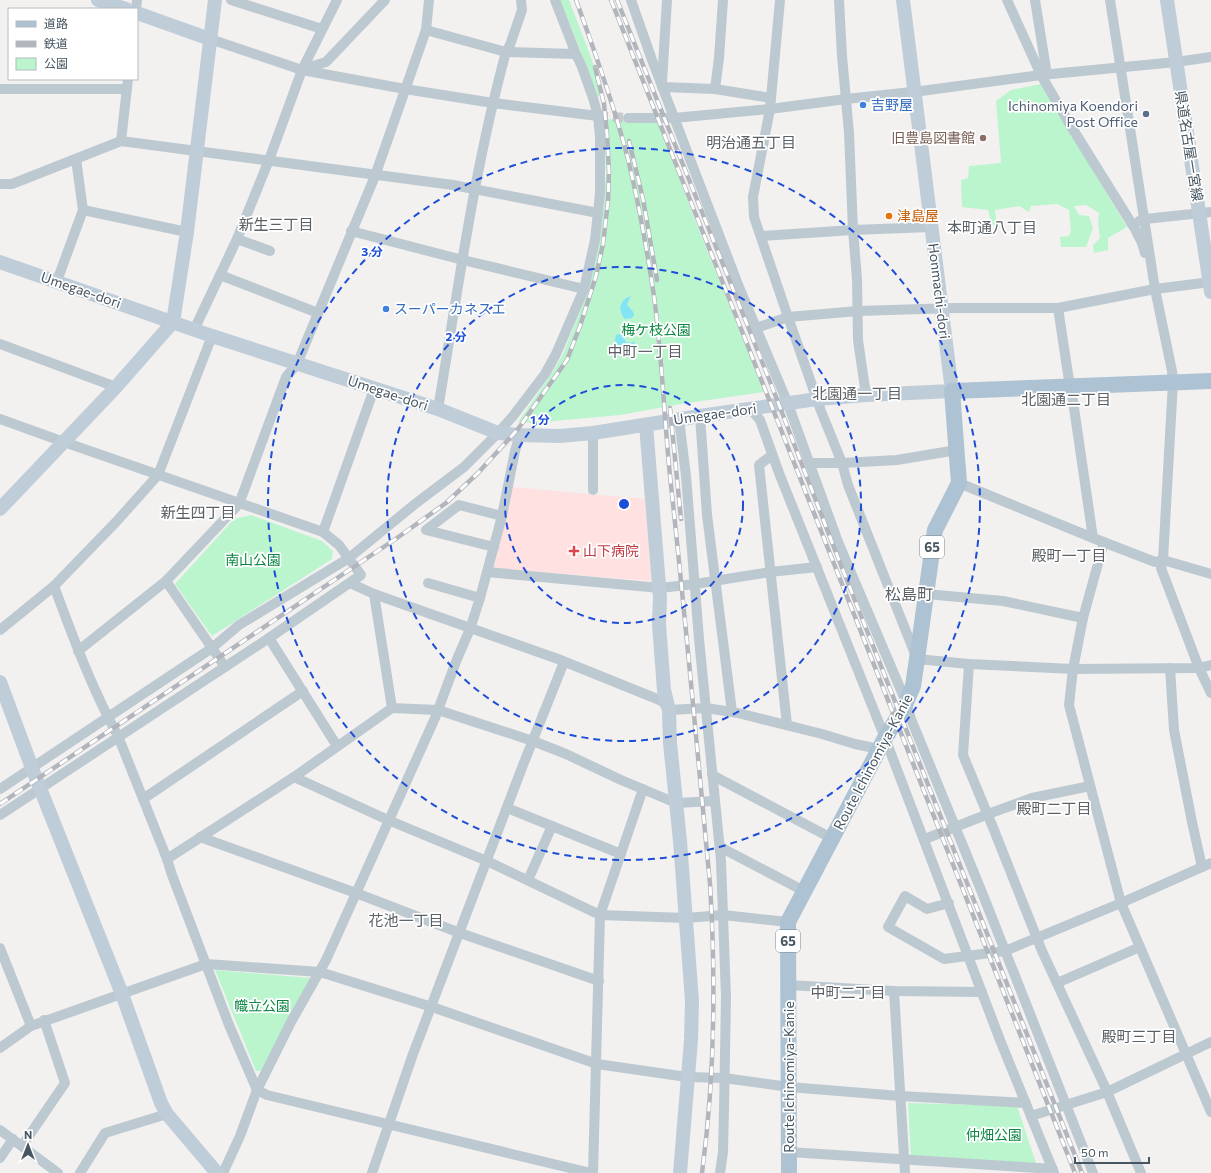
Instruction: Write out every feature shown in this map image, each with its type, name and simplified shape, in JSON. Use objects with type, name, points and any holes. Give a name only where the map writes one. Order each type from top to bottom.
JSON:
[{"type":"main road","points":[[959,483],[952,391],[1211,381]]},
{"type":"main road","name":"Route Ichinomiya-Kanie","points":[[789,1173],[788,922],[882,744],[906,702],[913,686],[935,530],[959,483]]},
{"type":"street","points":[[98,0],[123,8]]},
{"type":"street","points":[[0,508],[116,387],[172,322],[187,232],[215,0]]},
{"type":"street","points":[[231,0],[322,29]]},
{"type":"street","points":[[194,330],[237,239],[269,160],[302,70],[336,0]]},
{"type":"street","points":[[302,70],[326,62],[386,0]]},
{"type":"street","points":[[78,651],[166,581],[239,504],[286,377],[297,364],[375,176],[426,30],[429,0]]},
{"type":"street","points":[[438,409],[475,189],[493,103],[506,52],[510,45],[522,10],[521,0]]},
{"type":"street","points":[[0,789],[212,648],[238,625],[349,558],[415,504],[464,467],[513,416],[545,374],[556,354],[584,289],[595,240],[600,193],[600,138],[598,116],[582,67],[555,0]]},
{"type":"street","points":[[631,0],[662,87],[739,287],[788,404],[838,542],[906,702],[911,719],[1093,1173]]},
{"type":"street","points":[[662,87],[667,0]]},
{"type":"street","points":[[715,89],[720,58],[722,0]]},
{"type":"street","points":[[780,0],[770,109],[753,197],[754,217],[817,399],[842,463],[848,485],[917,660],[1073,669],[1199,668],[1211,665]]},
{"type":"street","points":[[839,0],[842,56],[849,132],[853,230],[857,279],[858,340],[866,395]]},
{"type":"street","name":"Honmachi-dori","points":[[903,0],[952,391]]},
{"type":"street","points":[[1007,0],[1069,124],[1142,243],[1155,290],[1173,382],[1164,560],[1161,568],[1199,668],[1211,693]]},
{"type":"street","points":[[1035,0],[1044,75]]},
{"type":"street","points":[[1110,0],[1155,290]]},
{"type":"street","name":"県道名古屋一宮線","points":[[1167,0],[1176,62],[1205,213],[1211,286]]},
{"type":"street","points":[[138,13],[302,70],[493,103],[598,116]]},
{"type":"street","points":[[426,30],[506,52],[576,54]]},
{"type":"street","points":[[628,118],[674,118],[770,109],[1044,75],[1176,62],[1211,57]]},
{"type":"street","points":[[0,89],[127,84],[121,141]]},
{"type":"street","points":[[662,87],[715,89],[771,98]]},
{"type":"street","points":[[0,184],[12,184],[121,141],[269,160],[375,176],[453,185],[598,213]]},
{"type":"street","points":[[57,281],[83,210],[76,159]]},
{"type":"street","points":[[83,210],[187,232]]},
{"type":"street","points":[[1131,224],[1145,219],[1205,213]]},
{"type":"street","points":[[761,236],[931,227]]},
{"type":"street","points":[[351,231],[584,289]]},
{"type":"street","points":[[237,239],[270,251]]},
{"type":"street","name":"Umegae-dori","points":[[0,262],[194,330],[438,409],[498,433],[560,436],[593,433],[817,399],[952,391]]},
{"type":"street","points":[[220,275],[318,313]]},
{"type":"street","points":[[756,328],[788,317],[858,311],[1058,308],[1155,290],[1211,286]]},
{"type":"street","points":[[1058,308],[1093,538]]},
{"type":"street","points":[[0,630],[54,586],[116,522],[158,475],[212,336]]},
{"type":"street","points":[[0,344],[116,387]]},
{"type":"street","points":[[323,532],[374,389]]},
{"type":"street","points":[[750,408],[760,420],[772,455],[817,567],[882,744],[925,840],[968,956],[1053,1171],[789,1152]]},
{"type":"street","points":[[700,416],[707,515],[732,712]]},
{"type":"street","points":[[0,418],[239,504],[323,532],[339,545],[361,576],[0,815]]},
{"type":"street","points":[[679,419],[686,476],[712,775],[720,847],[726,997],[723,1152],[720,1173]]},
{"type":"street","points":[[646,425],[660,588],[659,624],[664,690],[669,710],[670,743],[692,1001],[691,1040],[680,1173]]},
{"type":"street","points":[[593,433],[594,490]]},
{"type":"street","points":[[223,1173],[240,1136],[257,1090],[320,972],[438,710],[470,629],[480,598],[502,516],[515,451],[520,435]]},
{"type":"street","points":[[810,463],[897,460],[957,450]]},
{"type":"street","points":[[772,455],[759,464],[787,725]]},
{"type":"street","points":[[959,483],[1155,562],[1164,560],[1211,574]]},
{"type":"street","points":[[494,547],[426,530],[459,505],[502,516]]},
{"type":"street","points":[[1104,542],[1083,618],[1073,669],[1069,705],[1122,903],[1211,1112]]},
{"type":"street","points":[[487,572],[660,588],[770,572],[817,567]]},
{"type":"street","points":[[166,581],[225,667]]},
{"type":"street","points":[[350,583],[374,594],[564,662],[662,701],[669,710]]},
{"type":"street","points":[[428,583],[480,598]]},
{"type":"street","points":[[54,586],[78,651],[108,718],[118,736],[167,858],[172,875],[229,1024],[257,1090],[267,1095],[592,1173],[597,1064],[600,915],[642,789]]},
{"type":"street","points":[[374,594],[392,708]]},
{"type":"street","points":[[926,594],[1003,601],[1083,618]]},
{"type":"street","points":[[269,638],[337,746]]},
{"type":"street","points":[[372,1173],[413,1054],[564,662]]},
{"type":"street","points":[[970,664],[963,755],[1037,938],[1107,1092],[1141,1173]]},
{"type":"street","points":[[949,903],[927,909],[905,896],[888,927],[944,959],[1005,951],[1122,903],[1206,865],[1192,822],[1174,730],[1170,668]]},
{"type":"street","points":[[0,682],[32,768],[122,994],[161,1103],[167,1114],[217,1173]]},
{"type":"street","points":[[143,799],[303,691]]},
{"type":"street","points":[[167,858],[294,777],[392,708],[438,710],[533,740],[676,803],[715,801]]},
{"type":"street","points":[[669,710],[706,708],[732,712],[787,725],[855,744],[882,744]]},
{"type":"street","points":[[712,775],[832,839]]},
{"type":"street","points":[[294,777],[388,820],[487,861],[600,915],[686,918],[723,915],[788,922]]},
{"type":"street","points":[[925,840],[1032,798],[1090,786]]},
{"type":"street","points":[[507,808],[621,854]]},
{"type":"street","points":[[528,880],[552,826]]},
{"type":"street","points":[[200,837],[356,893],[460,933],[599,981]]},
{"type":"street","points":[[720,847],[804,891]]},
{"type":"street","points":[[1057,983],[1140,947]]},
{"type":"street","points":[[0,948],[3,966],[31,1026]]},
{"type":"street","points":[[0,1048],[31,1026],[44,1020],[206,964],[320,972],[432,1007],[597,1064],[687,1077],[724,1078],[789,1087],[900,1096],[1026,1103]]},
{"type":"street","points":[[788,985],[894,991],[982,992]]},
{"type":"street","points":[[894,991],[905,1173]]},
{"type":"street","points":[[22,1146],[65,1083],[44,1020]]},
{"type":"street","points":[[1031,1116],[1107,1092],[1211,1042]]},
{"type":"street","points":[[80,1173],[105,1133],[167,1114]]},
{"type":"street","points":[[0,1130],[58,1173]]},
{"type":"street","points":[[0,1158],[13,1139]]},
{"type":"shaded area","name":"山下病院","points":[[513,487],[645,499],[651,581],[494,568]]},
{"type":"green space","points":[[560,0],[569,0],[592,60],[600,94],[597,98],[582,54]]},
{"type":"green space","points":[[1041,84],[1127,227],[1108,238],[1108,250],[1094,253],[1093,245],[1100,238],[1098,225],[1099,213],[1086,205],[1074,206],[1079,215],[1089,216],[1093,228],[1086,247],[1061,247],[1060,237],[1069,236],[1071,231],[1069,210],[1057,204],[1031,206],[1029,212],[1019,206],[995,210],[997,226],[991,225],[988,210],[962,207],[961,180],[968,178],[969,166],[1001,163],[996,101],[1011,90]]},
{"type":"green space","name":"梅ケ枝公園","points":[[603,119],[657,121],[764,392],[681,404],[620,415],[533,423],[518,422],[552,373],[563,354],[586,296],[599,239],[604,201],[606,172]]},
{"type":"green space","name":"南山公園","points":[[251,515],[322,541],[333,551],[332,559],[212,636],[175,584],[234,519]]},
{"type":"green space","name":"幟立公園","points":[[215,970],[311,978],[264,1067],[260,1071],[256,1071]]},
{"type":"green space","name":"仲畑公園","points":[[908,1103],[1017,1106],[1038,1169],[911,1158]]},
{"type":"water","points":[[631,296],[627,304],[634,315],[632,318],[625,319],[620,309],[621,305],[627,297]]},
{"type":"water","points":[[620,334],[626,342],[631,343],[635,341],[633,348],[628,350],[620,348],[615,341],[616,335]]},
{"type":"tunnel","points":[[598,116],[628,118]]},
{"type":"railway","points":[[576,0],[623,139],[646,244],[657,318],[670,476],[686,629],[710,884],[712,921],[714,993],[712,1065],[710,1101],[702,1173]]},
{"type":"railway","points":[[611,0],[1075,1173]]},
{"type":"railway","points":[[617,0],[771,384],[835,550],[1082,1173]]},
{"type":"railway","points":[[0,804],[397,538],[446,503],[478,473],[518,429],[567,360],[596,276],[603,244],[608,201],[609,172],[604,104],[595,67]]},
{"type":"railway","points":[[629,141],[643,199],[657,280]]},
{"type":"railway","points":[[670,408],[681,519]]},
{"type":"place","name":"吉野屋","points":[[863,105]]},
{"type":"place","name":"Ichinomiya Koendori Post Office","points":[[1146,114]]},
{"type":"place","name":"旧豊島図書館","points":[[983,138]]},
{"type":"place","name":"津島屋","points":[[889,216]]},
{"type":"place","name":"スーパーカネスエ","points":[[386,309]]},
{"type":"place","name":"山下病院","points":[[574,551]]},
{"type":"district","name":"明治通五丁目","points":[[751,143]]},
{"type":"district","name":"新生三丁目","points":[[276,225]]},
{"type":"district","name":"本町通八丁目","points":[[992,228]]},
{"type":"district","name":"中町一丁目","points":[[645,352]]},
{"type":"district","name":"北園通一丁目","points":[[857,394]]},
{"type":"district","name":"北園通二丁目","points":[[1066,400]]},
{"type":"district","name":"新生四丁目","points":[[198,513]]},
{"type":"district","name":"殿町一丁目","points":[[1069,556]]},
{"type":"district","name":"松島町","points":[[909,594]]},
{"type":"district","name":"殿町二丁目","points":[[1054,809]]},
{"type":"district","name":"花池一丁目","points":[[406,921]]},
{"type":"district","name":"中町二丁目","points":[[848,993]]},
{"type":"district","name":"殿町三丁目","points":[[1139,1037]]}]
